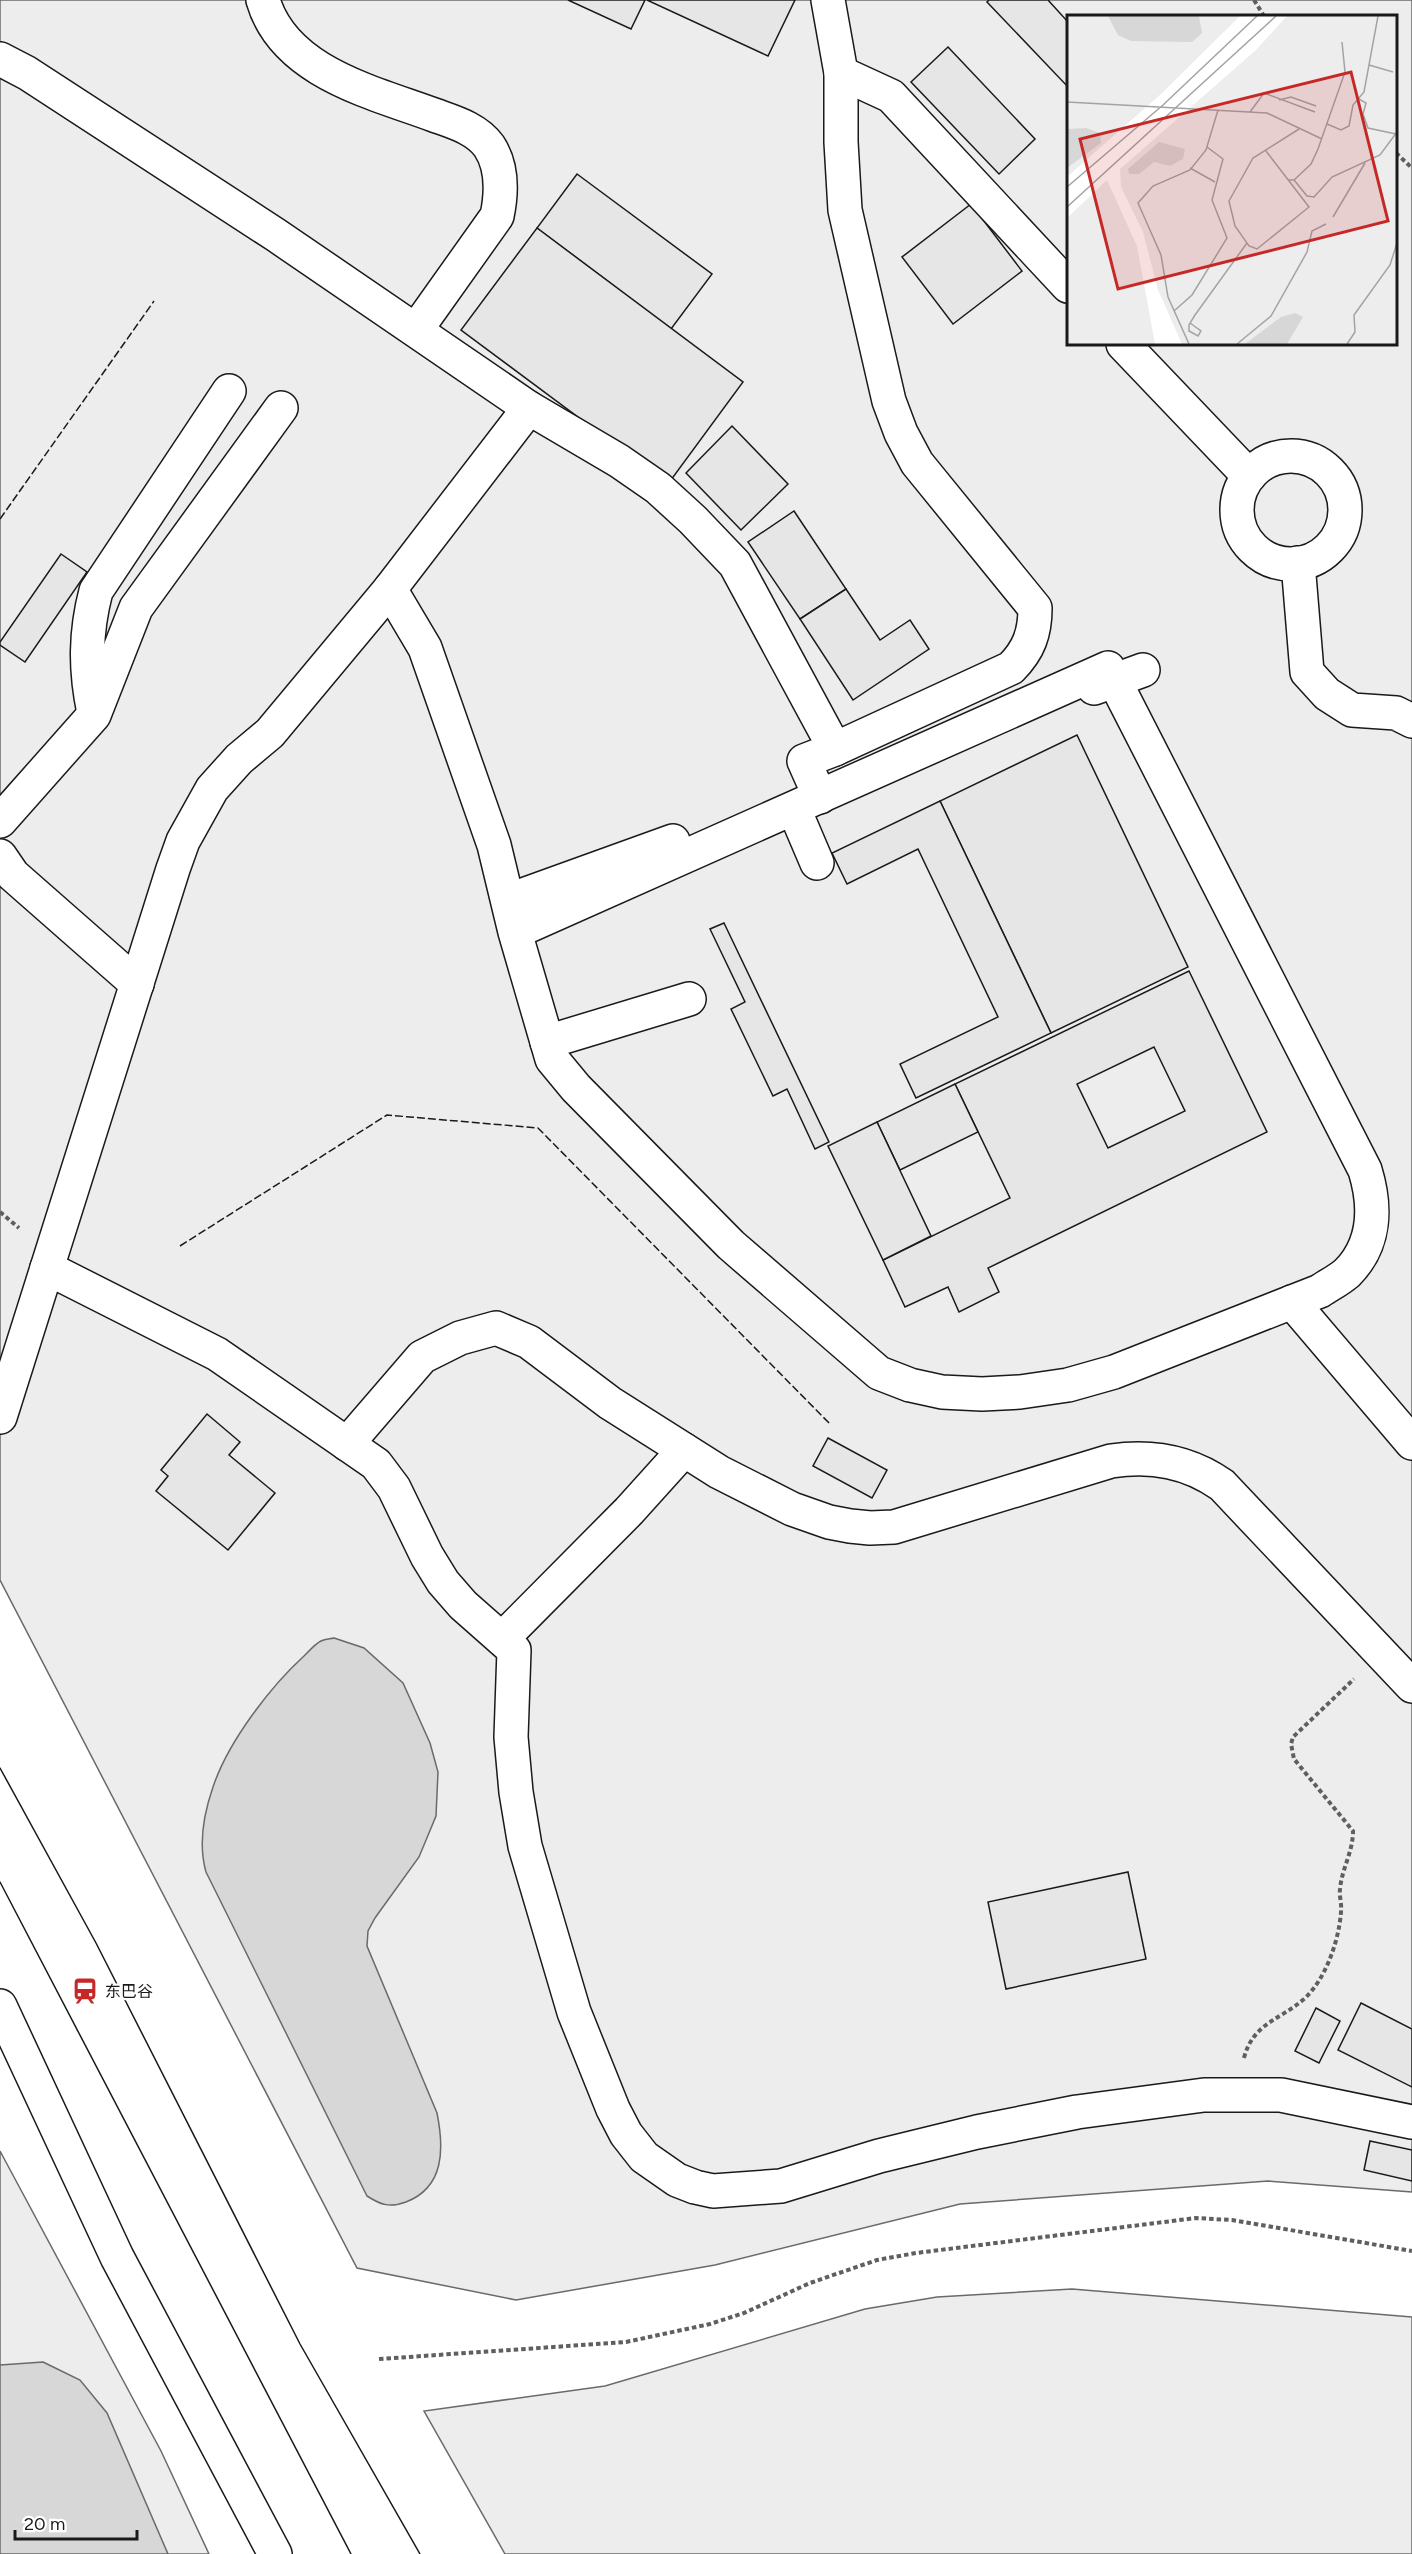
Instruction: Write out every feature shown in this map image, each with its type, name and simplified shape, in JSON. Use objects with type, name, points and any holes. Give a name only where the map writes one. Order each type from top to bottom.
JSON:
[{"type":"main road","points":[[263,0],[266,11],[282,34],[302,56],[351,85],[469,128],[489,145],[496,160],[501,196],[496,216],[416,330]]},
{"type":"main road","points":[[817,863],[807,803],[804,761],[1011,668],[1030,644],[1035,626],[1035,608],[917,463],[901,433],[889,401],[845,210],[841,142],[841,73],[828,0]]},
{"type":"main road","points":[[0,59],[27,73],[276,235],[529,408],[619,461],[658,488],[693,520],[735,564],[835,749]]},
{"type":"main road","points":[[841,73],[891,96],[1067,285]]},
{"type":"main road","points":[[1124,345],[1249,476]]},
{"type":"main road","points":[[94,715],[88,684],[86,654],[88,621],[96,591],[229,391]]},
{"type":"main road","points":[[0,821],[94,715],[136,608],[281,408]]},
{"type":"main road","points":[[0,1418],[183,841],[212,789],[239,759],[270,733],[390,589],[529,408]]},
{"type":"main road","points":[[1290,456],[1306,458],[1324,467],[1337,482],[1345,500],[1344,521],[1337,539],[1323,554],[1298,563],[1285,564],[1266,558],[1251,546],[1241,530],[1238,512],[1240,493],[1249,476],[1261,466],[1275,459],[1290,456]]},
{"type":"main road","points":[[1298,563],[1307,672],[1327,694],[1352,710],[1396,713],[1412,721]]},
{"type":"main road","points":[[390,589],[424,648],[494,845],[515,932],[552,1059],[576,1088],[731,1245],[879,1373],[910,1385],[942,1392],[982,1394],[1020,1392],[1068,1385],[1114,1372],[1320,1291],[1346,1274],[1356,1262],[1371,1229],[1373,1209],[1371,1189],[1365,1170],[1108,668],[515,932]]},
{"type":"main road","points":[[516,898],[1143,670]]},
{"type":"main road","points":[[0,856],[13,875],[136,984]]},
{"type":"main road","points":[[547,1042],[689,999]]},
{"type":"main road","points":[[47,1268],[217,1354],[376,1464],[394,1488],[427,1556],[443,1582],[463,1605],[514,1650],[511,1737],[516,1792],[525,1846],[574,2012],[613,2109],[626,2134],[644,2157],[660,2170],[677,2180],[713,2191],[782,2186],[879,2156],[977,2132],[1089,2110],[1204,2095],[1281,2095],[1412,2122]]},
{"type":"main road","points":[[1292,1302],[1412,1443]]},
{"type":"main road","points":[[347,1444],[422,1357],[460,1338],[496,1328],[529,1342],[610,1403],[719,1472],[792,1509],[829,1522],[870,1528],[894,1527],[1111,1461],[1131,1458],[1170,1460],[1206,1474],[1222,1485],[1412,1686]]},
{"type":"main road","points":[[502,1639],[629,1511],[684,1450]]},
{"type":"main road","points":[[0,2006],[117,2257],[275,2554]]},
{"type":"path","points":[[1254,0],[1263,15]]},
{"type":"path","points":[[1397,155],[1412,168]]},
{"type":"path","points":[[1242,2095],[1244,2061],[1248,2043],[1259,2030],[1304,1999],[1314,1988],[1329,1961],[1338,1933],[1341,1911],[1340,1888],[1353,1846],[1353,1831],[1294,1759],[1291,1744],[1293,1737],[1382,1655]]},
{"type":"path","points":[[380,2360],[626,2342],[710,2324],[744,2313],[810,2283],[877,2260],[916,2253],[1196,2218],[1232,2220],[1412,2252]]},
{"type":"shaded area","name":"东巴谷","points":[[0,0],[1412,0],[1412,2192],[1268,2181],[960,2204],[715,2265],[516,2300],[357,2268],[0,1580]]},
{"type":"shaded area","points":[[334,1638],[364,1648],[403,1683],[430,1743],[438,1772],[436,1816],[419,1857],[368,1931],[367,1946],[437,2113],[441,2140],[439,2165],[428,2187],[419,2195],[395,2205],[381,2203],[367,2196],[206,1872],[202,1851],[203,1829],[210,1797],[220,1770],[239,1734],[264,1699],[291,1669],[319,1642]]},
{"type":"shaded area","points":[[0,2151],[161,2451],[209,2554],[0,2554]]},
{"type":"shaded area","points":[[1072,2289],[1412,2317],[1412,2554],[505,2554],[424,2411],[605,2386],[865,2309],[937,2297]]},
{"type":"shaded area","points":[[43,2362],[80,2380],[107,2413],[168,2554],[0,2554],[0,2365]]},
{"type":"building","points":[[568,0],[645,0],[631,29]]},
{"type":"building","points":[[647,0],[795,0],[768,56]]},
{"type":"building","points":[[989,0],[1048,0],[1067,21],[1067,86],[987,2]]},
{"type":"building","points":[[948,47],[1035,139],[999,174],[911,82]]},
{"type":"building","points":[[577,174],[712,274],[671,329],[537,228]]},
{"type":"building","points":[[971,204],[1022,271],[953,324],[902,257]]},
{"type":"building","points":[[537,228],[743,382],[668,484],[461,330]]},
{"type":"building","points":[[732,426],[788,484],[741,530],[686,473]]},
{"type":"building","points":[[794,511],[846,589],[800,619],[748,542]]},
{"type":"building","points":[[61,554],[87,572],[25,662],[0,645],[0,642]]},
{"type":"building","points":[[846,589],[880,640],[910,620],[929,649],[853,700],[800,619]]},
{"type":"building","points":[[1077,735],[1188,967],[1051,1033],[940,801]]},
{"type":"building","points":[[940,801],[1051,1033],[916,1098],[900,1064],[998,1017],[918,849],[847,884],[832,853]]},
{"type":"building","points":[[724,923],[829,1142],[815,1149],[787,1089],[773,1096],[731,1009],[745,1002],[710,929]]},
{"type":"building","points":[[1189,971],[1267,1132],[988,1268],[999,1292],[959,1312],[948,1287],[905,1307],[883,1260],[1010,1198],[955,1084]],"holes":[[[1154,1047],[1185,1111],[1108,1148],[1077,1084]]]},
{"type":"building","points":[[955,1084],[978,1132],[900,1170],[877,1122]]},
{"type":"building","points":[[877,1122],[931,1236],[883,1260],[828,1146]]},
{"type":"building","points":[[207,1414],[240,1442],[229,1455],[275,1493],[228,1550],[156,1491],[168,1476],[161,1470]]},
{"type":"building","points":[[828,1438],[887,1470],[872,1498],[813,1466]]},
{"type":"building","points":[[1128,1872],[1146,1959],[1006,1989],[988,1902]]},
{"type":"building","points":[[1361,2003],[1412,2029],[1412,2087],[1338,2050]]},
{"type":"building","points":[[1316,2008],[1340,2021],[1319,2063],[1295,2051]]},
{"type":"building","points":[[1370,2141],[1412,2150],[1412,2181],[1364,2170]]},
{"type":"tram line","points":[[0,1768],[96,1943],[300,2344],[420,2554]]},
{"type":"tram line","points":[[0,1882],[351,2554]]},
{"type":"fence","points":[[0,519],[154,301]]},
{"type":"fence","points":[[180,1246],[387,1115],[538,1128],[830,1424]]},
{"type":"place","name":"东巴谷","points":[[85,1991]]}]
